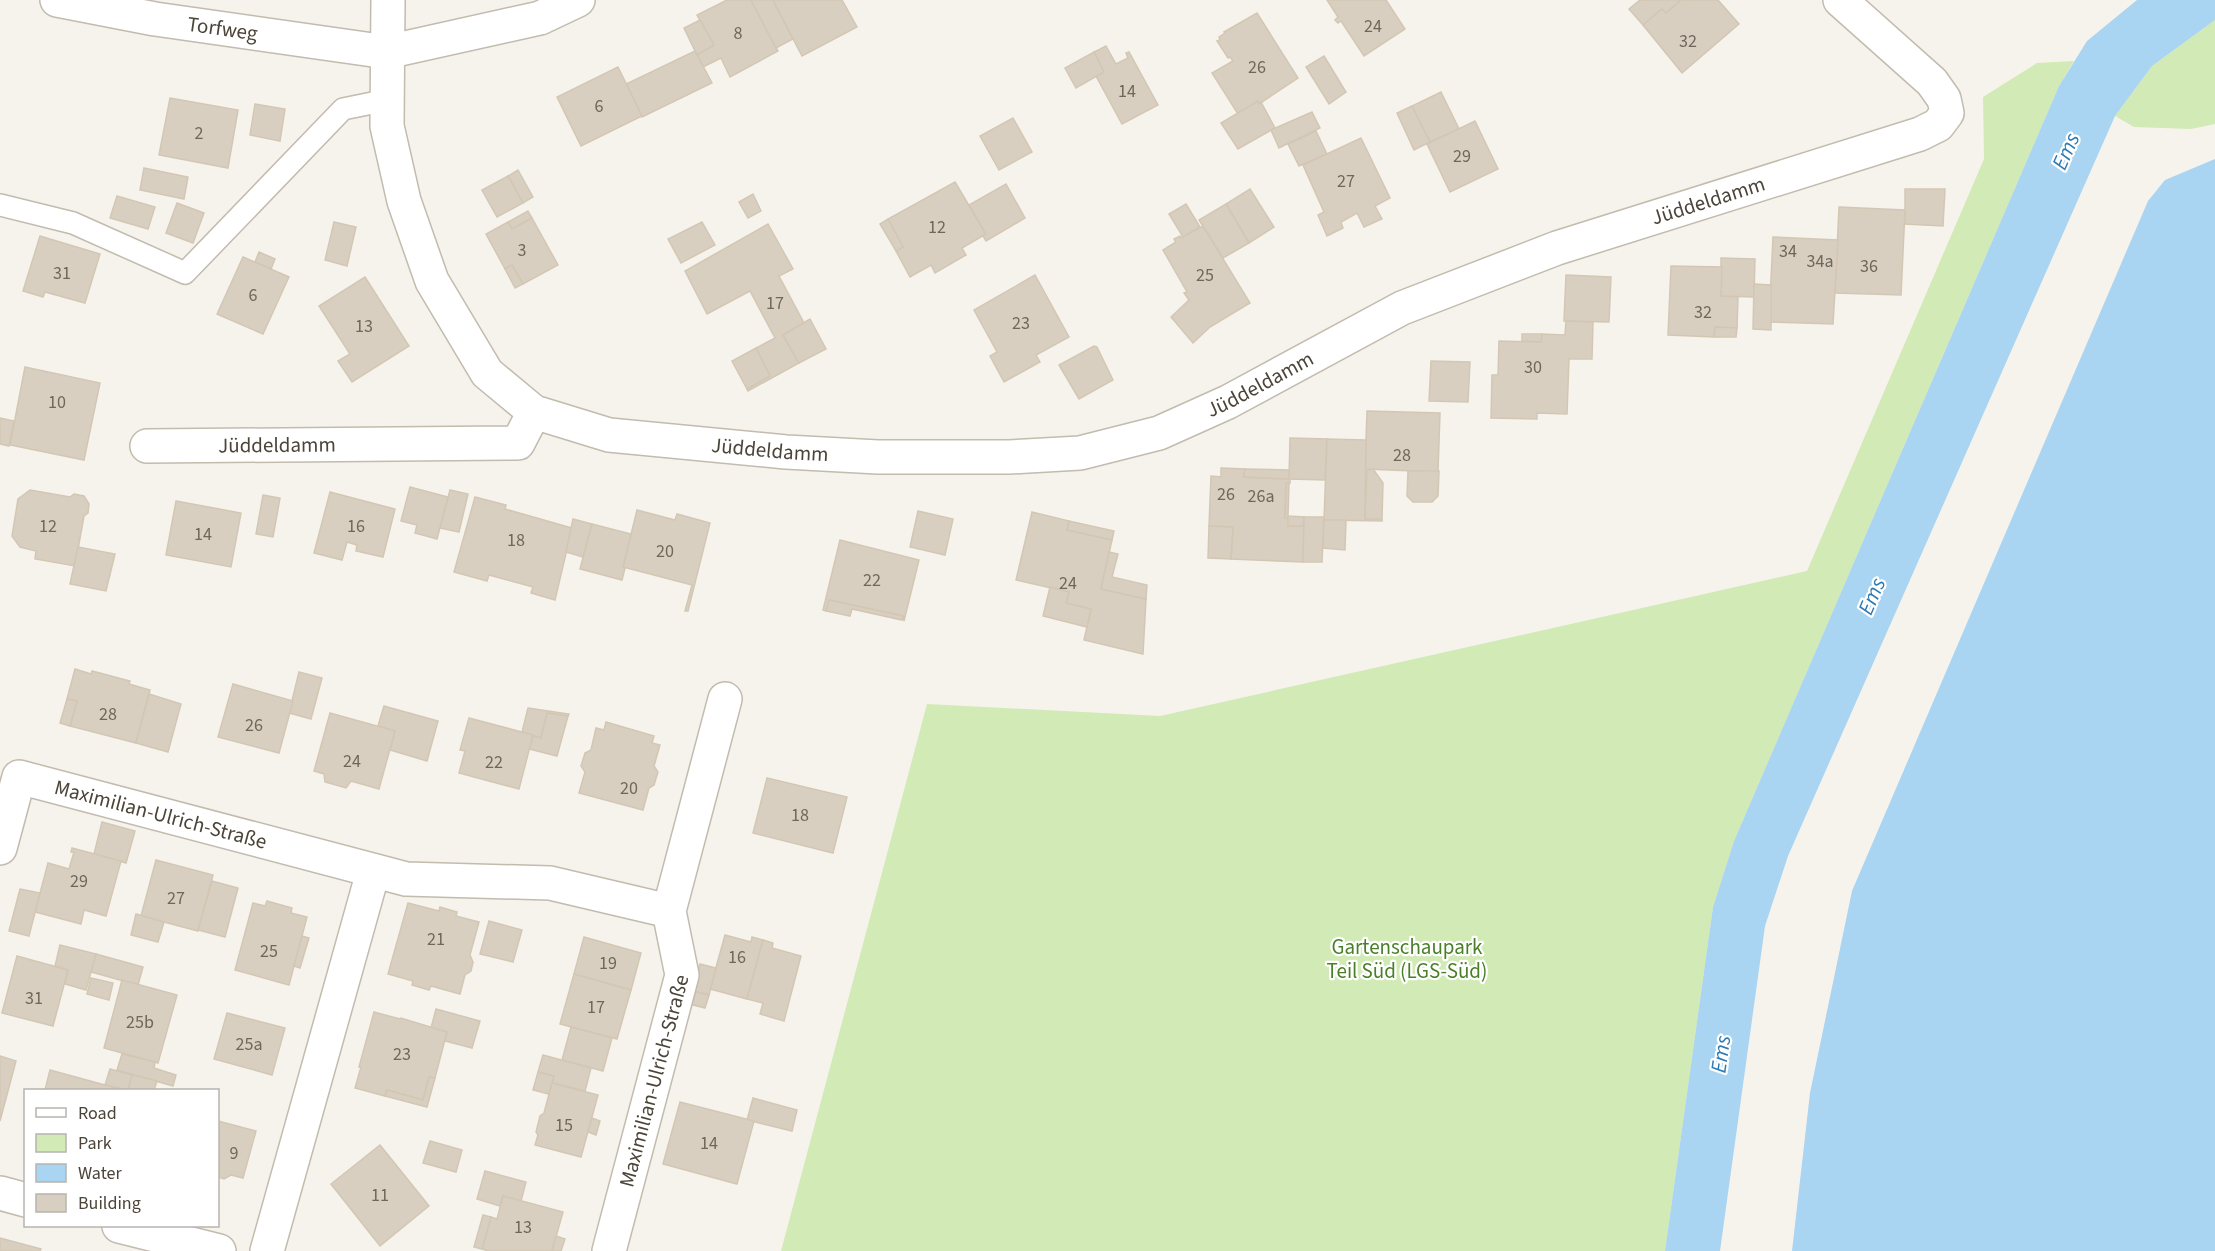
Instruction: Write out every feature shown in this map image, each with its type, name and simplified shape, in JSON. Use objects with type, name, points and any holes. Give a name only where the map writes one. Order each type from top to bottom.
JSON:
[{"type":"street","name":"Torfweg","points":[[57,0],[155,19],[387,52],[540,18],[578,0]]},
{"type":"street","points":[[387,52],[388,0]]},
{"type":"street","name":"Jüddeldamm","points":[[387,52],[387,126],[404,201],[432,281],[487,373],[534,412],[609,435],[786,452],[878,457],[1009,457],[1080,453],[1159,433],[1228,402],[1402,308],[1557,248],[1920,134],[1938,125],[1947,113],[1944,99],[1932,82],[1840,0]]},
{"type":"street","name":"Jüddeldamm","points":[[147,446],[518,443],[534,412]]},
{"type":"street","name":"Maximilian-Ulrich-Straße","points":[[609,1251],[682,975],[669,911],[725,699]]},
{"type":"street","name":"Maximilian-Ulrich-Straße","points":[[0,848],[19,777],[406,879],[549,883],[669,911]]},
{"type":"street","points":[[267,1251],[373,872]]},
{"type":"street","points":[[0,1193],[24,1199]]},
{"type":"street","points":[[123,1227],[219,1251]]},
{"type":"lane","points":[[0,205],[73,223],[185,273],[343,109],[387,100]]},
{"type":"green space","points":[[2215,20],[2215,124],[2191,129],[2134,127],[2115,116],[2152,66]]},
{"type":"green space","name":"Gartenschaupark Teil Süd (LGS-Süd)","points":[[2074,61],[2059,86],[1734,841],[1713,907],[1665,1251],[781,1251],[927,704],[1160,716],[1807,571],[1984,159],[1983,97],[2037,63]]},
{"type":"water","name":"Ems","points":[[2137,0],[2215,0],[2215,20],[2152,66],[2115,116],[1788,856],[1765,926],[1720,1251],[1665,1251],[1713,907],[1734,841],[2059,86],[2087,41]]},
{"type":"water","points":[[2215,159],[2215,1251],[1792,1251],[1810,1093],[1852,891],[2148,201],[2165,180]]},
{"type":"building","points":[[727,0],[751,0],[778,51],[730,77],[721,58],[703,67],[697,55],[714,45],[697,15]]},
{"type":"building","points":[[751,0],[773,0],[793,39],[776,48]]},
{"type":"building","points":[[773,0],[842,0],[857,27],[802,56]]},
{"type":"building","points":[[1327,0],[1386,0],[1405,29],[1364,56],[1341,21],[1338,23],[1335,20],[1338,17]]},
{"type":"building","points":[[1640,0],[1680,1],[1666,13],[1662,9],[1643,25],[1629,9]]},
{"type":"building","points":[[1681,0],[1718,0],[1739,24],[1682,73],[1643,25],[1662,9],[1666,13]]},
{"type":"building","points":[[1257,13],[1298,78],[1259,104],[1258,101],[1238,114],[1212,73],[1233,61],[1230,57],[1228,58],[1217,41],[1224,32]]},
{"type":"building","points":[[700,20],[714,45],[697,55],[684,28]]},
{"type":"building","points":[[1106,46],[1116,64],[1128,58],[1126,53],[1129,52],[1158,105],[1122,124],[1096,76],[1104,72],[1094,52]]},
{"type":"building","points":[[695,51],[712,83],[642,117],[626,84]]},
{"type":"building","points":[[1094,52],[1104,72],[1076,88],[1065,68]]},
{"type":"building","points":[[1324,56],[1346,92],[1329,104],[1306,67]]},
{"type":"building","points":[[618,67],[642,116],[581,146],[557,97]]},
{"type":"building","points":[[1441,92],[1459,129],[1430,142],[1412,106]]},
{"type":"building","points":[[170,98],[238,110],[228,168],[159,155]]},
{"type":"building","points":[[1258,101],[1259,104],[1261,102],[1275,128],[1238,149],[1221,123]]},
{"type":"building","points":[[255,104],[285,109],[280,141],[250,135]]},
{"type":"building","points":[[1412,106],[1430,142],[1414,150],[1397,113]]},
{"type":"building","points":[[1312,112],[1320,128],[1279,148],[1271,130]]},
{"type":"building","points":[[1013,118],[1032,152],[999,170],[980,136]]},
{"type":"building","points":[[1475,121],[1498,169],[1450,192],[1427,144]]},
{"type":"building","points":[[1316,131],[1327,154],[1299,166],[1288,144]]},
{"type":"building","points":[[1361,138],[1390,198],[1375,206],[1382,219],[1364,227],[1357,213],[1341,222],[1343,228],[1327,236],[1318,215],[1324,212],[1303,165]]},
{"type":"building","points":[[144,168],[188,177],[184,199],[140,190]]},
{"type":"building","points":[[518,170],[533,197],[523,203],[508,176]]},
{"type":"building","points":[[508,176],[523,203],[497,217],[482,190]]},
{"type":"building","points":[[955,182],[986,234],[962,248],[966,255],[935,273],[931,265],[910,277],[896,251],[903,247],[888,219]]},
{"type":"building","points":[[1006,184],[1025,218],[986,241],[983,236],[986,234],[969,205]]},
{"type":"building","points":[[1250,189],[1274,227],[1249,243],[1226,204]]},
{"type":"building","points":[[1905,189],[1945,189],[1943,226],[1905,224]]},
{"type":"building","points":[[753,194],[761,211],[748,218],[739,202]]},
{"type":"building","points":[[117,196],[155,207],[148,229],[110,218]]},
{"type":"building","points":[[177,203],[204,213],[193,243],[166,233]]},
{"type":"building","points":[[1186,204],[1200,227],[1183,237],[1169,214]]},
{"type":"building","points":[[1226,204],[1249,243],[1223,258],[1199,220]]},
{"type":"building","points":[[1839,207],[1905,210],[1901,295],[1835,293]]},
{"type":"building","points":[[528,211],[532,218],[512,229],[508,222]]},
{"type":"building","points":[[532,218],[558,265],[523,284],[512,265],[505,269],[486,234],[508,222],[512,229]]},
{"type":"building","points":[[888,219],[903,247],[896,251],[880,224]]},
{"type":"building","points":[[334,222],[356,227],[347,266],[325,260]]},
{"type":"building","points":[[702,222],[715,245],[681,263],[668,239]]},
{"type":"building","points":[[768,224],[793,269],[779,276],[804,323],[783,335],[799,363],[748,391],[747,389],[770,376],[756,348],[775,338],[750,291],[707,314],[685,271]]},
{"type":"building","points":[[1203,226],[1250,303],[1210,327],[1193,343],[1171,317],[1189,300],[1184,293],[1187,292],[1163,250],[1176,242],[1174,239],[1180,236],[1181,238]]},
{"type":"building","points":[[40,236],[100,254],[85,303],[45,292],[43,297],[23,291]]},
{"type":"building","points":[[1773,237],[1838,240],[1833,324],[1769,322]]},
{"type":"building","points":[[259,252],[275,259],[271,269],[255,262]]},
{"type":"building","points":[[243,257],[289,277],[263,334],[217,314]]},
{"type":"building","points":[[1721,258],[1755,259],[1754,297],[1721,296]]},
{"type":"building","points":[[512,265],[523,284],[515,288],[505,269]]},
{"type":"building","points":[[1671,266],[1722,267],[1721,296],[1738,297],[1737,328],[1715,327],[1714,337],[1668,335]]},
{"type":"building","points":[[1035,275],[1069,337],[1036,355],[1040,362],[1004,382],[990,356],[997,352],[974,310]]},
{"type":"building","points":[[1566,275],[1611,277],[1609,322],[1564,321]]},
{"type":"building","points":[[365,277],[409,346],[352,382],[338,361],[350,354],[319,306]]},
{"type":"building","points":[[1754,284],[1771,285],[1771,330],[1753,329]]},
{"type":"building","points":[[810,319],[826,349],[799,363],[783,335]]},
{"type":"building","points":[[1566,321],[1593,322],[1592,359],[1569,359],[1567,414],[1537,413],[1537,419],[1491,418],[1492,375],[1498,375],[1499,341],[1541,342],[1542,334],[1565,335]]},
{"type":"building","points":[[1715,327],[1737,328],[1736,337],[1714,337]]},
{"type":"building","points":[[1522,334],[1542,334],[1541,342],[1522,341]]},
{"type":"building","points":[[1094,346],[1097,347],[1113,380],[1079,399],[1059,365]]},
{"type":"building","points":[[756,348],[770,376],[747,389],[732,361]]},
{"type":"building","points":[[1431,361],[1470,362],[1468,402],[1429,401]]},
{"type":"building","points":[[25,367],[100,383],[84,460],[10,445]]},
{"type":"building","points":[[1367,411],[1440,413],[1438,472],[1365,469]]},
{"type":"building","points":[[0,418],[14,421],[9,446],[0,444]]},
{"type":"building","points":[[1290,438],[1327,439],[1325,480],[1289,479]]},
{"type":"building","points":[[1327,439],[1366,440],[1365,519],[1382,519],[1382,521],[1324,520]]},
{"type":"building","points":[[1221,468],[1245,469],[1244,477],[1290,479],[1290,483],[1286,483],[1285,518],[1288,518],[1288,526],[1304,526],[1303,562],[1231,559],[1233,527],[1209,526],[1211,476],[1221,477]]},
{"type":"building","points":[[1245,469],[1289,470],[1289,479],[1244,477]]},
{"type":"building","points":[[1373,469],[1383,483],[1382,519],[1365,519],[1367,470]]},
{"type":"building","points":[[1408,471],[1439,471],[1438,496],[1432,502],[1413,502],[1407,496]]},
{"type":"building","points":[[1286,483],[1289,483],[1288,516],[1304,517],[1303,526],[1288,526],[1288,518],[1285,518]]},
{"type":"building","points":[[410,487],[448,497],[437,539],[415,533],[417,525],[401,521]]},
{"type":"building","points":[[30,490],[70,497],[74,494],[84,496],[89,504],[88,513],[84,516],[75,566],[35,559],[36,551],[20,547],[12,536],[18,499]]},
{"type":"building","points":[[450,490],[468,494],[459,532],[440,528]]},
{"type":"building","points":[[330,492],[395,509],[383,557],[356,551],[357,545],[347,542],[342,560],[314,553]]},
{"type":"building","points":[[263,495],[280,498],[273,537],[256,534]]},
{"type":"building","points":[[475,497],[506,505],[505,509],[572,528],[555,600],[531,593],[533,587],[489,575],[487,581],[454,572]]},
{"type":"building","points":[[176,501],[241,513],[231,567],[166,555]]},
{"type":"building","points":[[637,510],[675,520],[677,514],[710,523],[688,611],[685,611],[692,585],[623,567]]},
{"type":"building","points":[[918,511],[953,519],[945,555],[910,547]]},
{"type":"building","points":[[1032,512],[1069,521],[1067,530],[1112,540],[1101,589],[1146,599],[1143,654],[1084,640],[1091,609],[1066,603],[1069,592],[1016,580]]},
{"type":"building","points":[[1304,517],[1324,517],[1322,562],[1303,562]]},
{"type":"building","points":[[573,519],[592,524],[583,557],[566,552]]},
{"type":"building","points":[[1324,520],[1346,520],[1345,550],[1323,548]]},
{"type":"building","points":[[1069,521],[1114,531],[1112,540],[1067,530]]},
{"type":"building","points":[[592,524],[631,534],[622,580],[580,569]]},
{"type":"building","points":[[1209,526],[1233,527],[1231,559],[1208,558]]},
{"type":"building","points":[[840,540],[919,560],[904,621],[903,616],[829,600],[826,611],[823,610]]},
{"type":"building","points":[[78,547],[115,554],[106,591],[70,584]]},
{"type":"building","points":[[1109,552],[1118,554],[1112,577],[1147,585],[1146,599],[1101,589]]},
{"type":"building","points":[[1050,587],[1069,592],[1066,603],[1091,609],[1087,627],[1043,616]]},
{"type":"building","points":[[829,600],[903,616],[902,620],[852,609],[850,616],[826,611]]},
{"type":"building","points":[[75,669],[130,681],[129,684],[150,690],[136,743],[70,726],[77,701],[67,699]]},
{"type":"building","points":[[299,672],[322,678],[311,719],[289,713]]},
{"type":"building","points":[[233,684],[293,701],[279,753],[218,737]]},
{"type":"building","points":[[149,694],[181,704],[168,752],[136,743]]},
{"type":"building","points":[[67,699],[77,701],[70,726],[60,723]]},
{"type":"building","points":[[384,706],[438,721],[427,761],[390,750],[395,731],[378,726]]},
{"type":"building","points":[[528,708],[569,714],[568,716],[547,713],[541,738],[522,732]]},
{"type":"building","points":[[330,713],[395,731],[379,789],[351,781],[346,788],[325,782],[324,774],[314,771]]},
{"type":"building","points":[[547,713],[568,716],[557,756],[529,749],[533,736],[541,738]]},
{"type":"building","points":[[469,718],[533,735],[519,789],[459,773],[465,751],[460,750]]},
{"type":"building","points":[[606,722],[654,736],[652,743],[660,745],[654,766],[658,772],[654,785],[649,788],[643,810],[579,793],[585,772],[581,766],[585,753],[591,750],[596,728],[604,730]]},
{"type":"building","points":[[767,778],[847,797],[833,853],[753,833]]},
{"type":"building","points":[[102,822],[135,831],[126,863],[94,854]]},
{"type":"building","points":[[72,848],[121,861],[106,916],[84,910],[81,924],[35,912],[48,863],[69,869],[74,852],[71,852]]},
{"type":"building","points":[[156,860],[213,875],[198,931],[141,916]]},
{"type":"building","points":[[212,881],[238,888],[225,937],[198,930]]},
{"type":"building","points":[[20,889],[40,893],[29,936],[9,931]]},
{"type":"building","points":[[267,901],[292,908],[291,913],[307,917],[289,985],[235,970],[253,903],[265,906]]},
{"type":"building","points":[[408,903],[439,911],[440,907],[457,912],[456,916],[479,922],[470,955],[473,962],[471,971],[465,975],[460,994],[431,986],[429,990],[412,985],[413,981],[388,974]]},
{"type":"building","points":[[136,914],[164,922],[158,942],[131,935]]},
{"type":"building","points":[[489,921],[522,930],[513,962],[480,954]]},
{"type":"building","points":[[725,935],[751,942],[752,937],[763,940],[747,999],[710,989]]},
{"type":"building","points":[[302,936],[309,938],[300,968],[294,966]]},
{"type":"building","points":[[584,937],[641,953],[631,990],[574,974]]},
{"type":"building","points":[[763,940],[773,943],[772,948],[801,956],[784,1021],[760,1014],[763,1003],[747,999]]},
{"type":"building","points":[[60,945],[96,954],[86,990],[65,984],[68,970],[55,966]]},
{"type":"building","points":[[96,954],[143,967],[138,985],[91,972]]},
{"type":"building","points":[[17,956],[68,970],[53,1026],[2,1013]]},
{"type":"building","points":[[700,964],[716,968],[709,995],[693,991]]},
{"type":"building","points":[[574,974],[631,990],[617,1039],[560,1024]]},
{"type":"building","points":[[91,978],[113,983],[109,1000],[87,994]]},
{"type":"building","points":[[122,980],[177,995],[158,1063],[104,1048]]},
{"type":"building","points":[[693,991],[709,995],[705,1008],[689,1004]]},
{"type":"building","points":[[436,1009],[480,1021],[472,1048],[445,1041],[447,1032],[431,1028]]},
{"type":"building","points":[[374,1012],[447,1032],[435,1078],[429,1077],[423,1100],[387,1090],[385,1096],[355,1088]]},
{"type":"building","points":[[227,1013],[285,1028],[272,1075],[214,1059]]},
{"type":"building","points":[[571,1027],[612,1038],[603,1071],[562,1060]]},
{"type":"building","points":[[122,1054],[155,1062],[154,1068],[176,1075],[173,1086],[117,1070]]},
{"type":"building","points":[[543,1055],[591,1068],[585,1091],[552,1083],[554,1076],[538,1072]]},
{"type":"building","points":[[0,1056],[16,1061],[0,1121]]},
{"type":"building","points":[[110,1069],[132,1075],[128,1089],[105,1085]]},
{"type":"building","points":[[50,1070],[121,1089],[45,1089]]},
{"type":"building","points":[[538,1072],[554,1076],[549,1094],[533,1090]]},
{"type":"building","points":[[132,1075],[157,1081],[154,1089],[128,1089]]},
{"type":"building","points":[[429,1077],[435,1078],[427,1107],[385,1096],[387,1090],[423,1100]]},
{"type":"building","points":[[552,1083],[598,1095],[581,1157],[535,1145],[540,1116],[544,1113]]},
{"type":"building","points":[[753,1098],[797,1110],[792,1131],[747,1120]]},
{"type":"building","points":[[680,1102],[754,1121],[737,1184],[663,1164]]},
{"type":"building","points":[[592,1118],[600,1121],[596,1135],[588,1132]]},
{"type":"building","points":[[219,1121],[256,1131],[243,1178],[231,1175],[224,1179],[219,1177]]},
{"type":"building","points":[[430,1141],[462,1150],[456,1172],[423,1163]]},
{"type":"building","points":[[380,1145],[429,1206],[380,1246],[331,1184]]},
{"type":"building","points":[[485,1171],[526,1182],[521,1201],[503,1196],[500,1206],[477,1199]]},
{"type":"building","points":[[503,1196],[563,1212],[552,1251],[488,1251],[482,1249],[491,1217],[497,1219]]},
{"type":"building","points":[[483,1215],[491,1217],[482,1249],[474,1247]]},
{"type":"building","points":[[556,1236],[565,1239],[561,1251],[552,1251]]},
{"type":"building","points":[[0,1238],[41,1249],[40,1251],[0,1251]]}]
